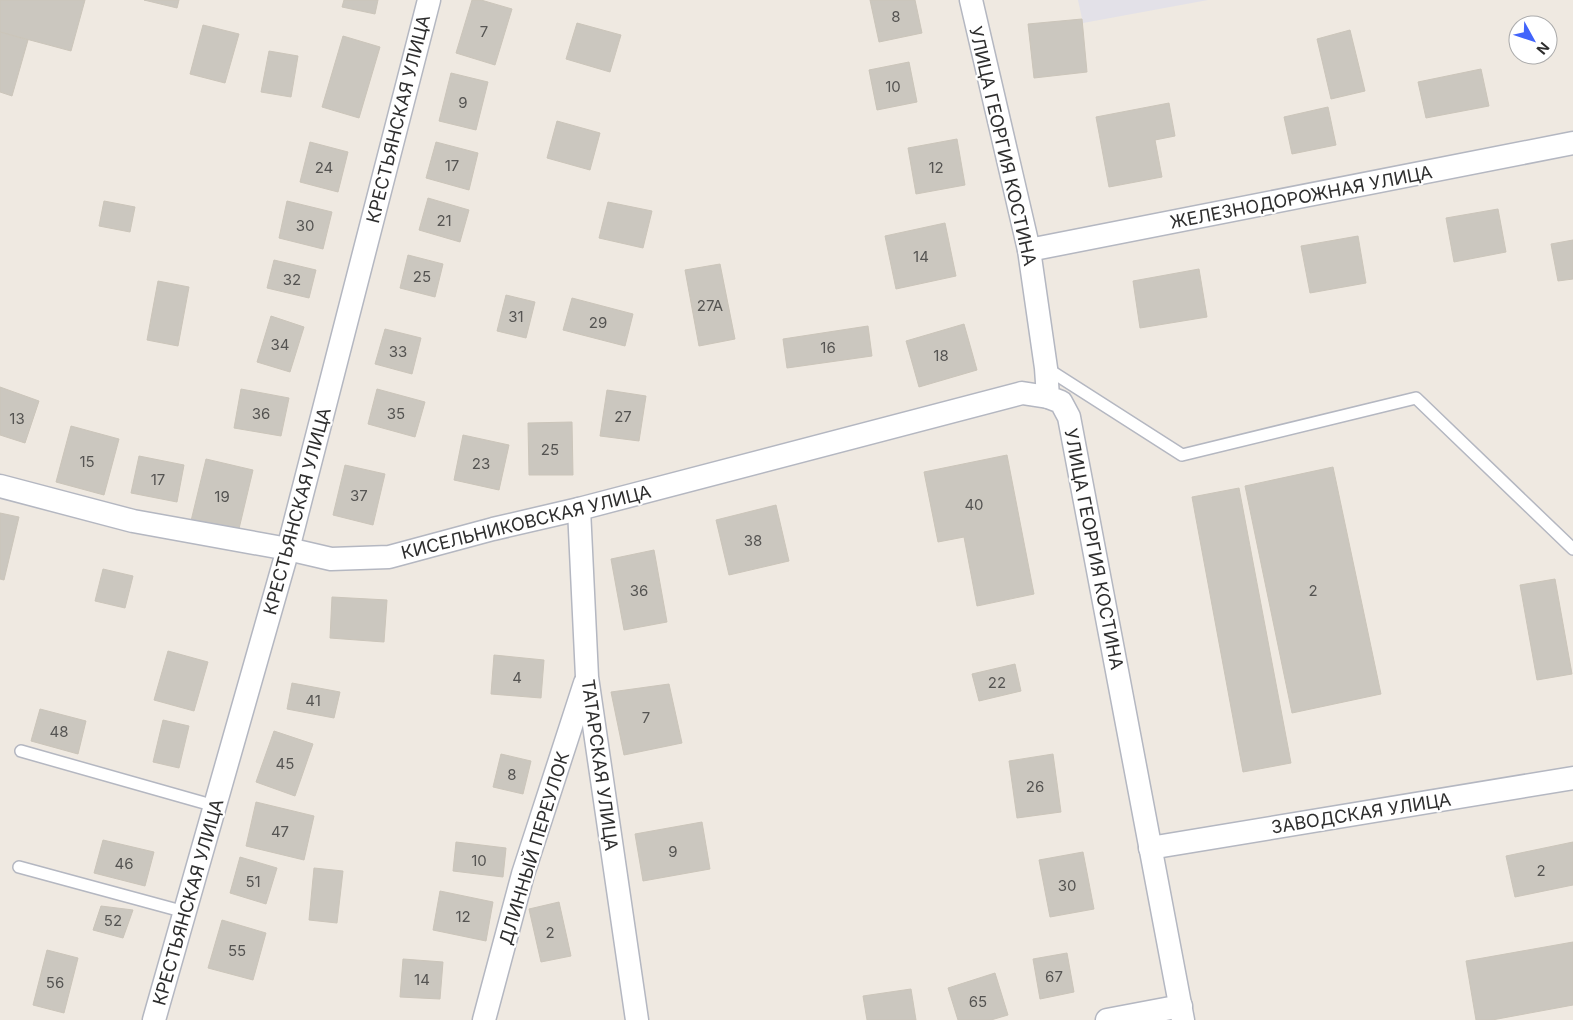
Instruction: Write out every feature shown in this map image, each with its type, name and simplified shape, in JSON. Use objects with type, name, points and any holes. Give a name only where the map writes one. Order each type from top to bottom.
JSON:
[{"type":"street","name":"КРЕСТЬЯНСКАЯ УЛИЦА","points":[[154,1020],[288,550],[429,0]]},
{"type":"street","name":"УЛИЦА ГЕОРГИЯ КОСТИНА","points":[[971,0],[1028,250],[1046,368],[1048,396],[1060,402],[1069,417],[1182,1013]]},
{"type":"street","name":"ЖЕЛЕЗНОДОРОЖНАЯ УЛИЦА","points":[[1028,250],[1573,143]]},
{"type":"street","name":"КИСЕЛЬНИКОВСКАЯ УЛИЦА","points":[[0,486],[133,521],[331,559],[389,557],[1022,393],[1048,396]]},
{"type":"street","name":"ТАТАРСКАЯ УЛИЦА","points":[[579,509],[587,677],[636,1020]]},
{"type":"street","name":"ДЛИННЫЙ ПЕРЕУЛОК","points":[[484,1020],[523,874],[587,677]]},
{"type":"street","name":"ЗАВОДСКАЯ УЛИЦА","points":[[1150,848],[1573,778]]},
{"type":"street","points":[[1107,1020],[1182,1013]]},
{"type":"lane","points":[[1046,368],[1182,455],[1416,398],[1573,548]]},
{"type":"lane","points":[[21,750],[215,806]]},
{"type":"lane","points":[[19,866],[185,912]]},
{"type":"shaded area","points":[[1078,0],[1208,0],[1083,23]]},
{"type":"building","points":[[0,0],[85,0],[71,51],[0,32]]},
{"type":"building","points":[[144,0],[179,0],[177,8]]},
{"type":"building","points":[[344,0],[378,0],[375,14],[342,7]]},
{"type":"building","points":[[472,0],[481,0],[512,9],[495,65],[456,53]]},
{"type":"building","points":[[870,0],[915,0],[922,33],[879,42]]},
{"type":"building","points":[[1082,19],[1087,72],[1034,78],[1028,24]]},
{"type":"building","points":[[577,23],[621,35],[610,72],[566,59]]},
{"type":"building","points":[[203,25],[239,34],[225,83],[190,74]]},
{"type":"building","points":[[1350,30],[1365,91],[1331,99],[1317,39]]},
{"type":"building","points":[[0,32],[28,40],[12,96],[0,92]]},
{"type":"building","points":[[343,36],[380,47],[359,118],[322,107]]},
{"type":"building","points":[[269,51],[298,56],[291,97],[261,92]]},
{"type":"building","points":[[909,62],[917,102],[877,110],[869,70]]},
{"type":"building","points":[[1481,69],[1489,106],[1426,118],[1418,82]]},
{"type":"building","points":[[451,73],[488,82],[476,130],[439,121]]},
{"type":"building","points":[[1169,103],[1175,136],[1155,140],[1162,177],[1109,187],[1096,117]]},
{"type":"building","points":[[1328,107],[1336,145],[1292,154],[1284,117]]},
{"type":"building","points":[[557,121],[600,133],[590,170],[547,158]]},
{"type":"building","points":[[957,139],[965,185],[916,194],[908,148]]},
{"type":"building","points":[[310,142],[348,152],[338,192],[300,182]]},
{"type":"building","points":[[436,142],[478,153],[469,190],[426,178]]},
{"type":"building","points":[[428,198],[469,210],[460,242],[419,230]]},
{"type":"building","points":[[104,201],[135,207],[130,232],[99,226]]},
{"type":"building","points":[[287,201],[332,212],[323,249],[279,238]]},
{"type":"building","points":[[608,202],[652,211],[643,248],[599,238]]},
{"type":"building","points":[[1498,209],[1506,252],[1454,262],[1446,218]]},
{"type":"building","points":[[945,223],[956,276],[896,289],[885,236]]},
{"type":"building","points":[[1358,236],[1366,283],[1310,293],[1301,246]]},
{"type":"building","points":[[1573,240],[1573,279],[1558,281],[1551,244]]},
{"type":"building","points":[[408,255],[443,264],[435,297],[400,288]]},
{"type":"building","points":[[274,260],[316,270],[309,298],[267,288]]},
{"type":"building","points":[[720,264],[735,339],[699,346],[685,270]]},
{"type":"building","points":[[1199,269],[1207,317],[1140,328],[1133,281]]},
{"type":"building","points":[[158,281],[189,287],[178,346],[147,340]]},
{"type":"building","points":[[506,295],[535,302],[526,338],[497,331]]},
{"type":"building","points":[[572,298],[633,314],[625,346],[563,330]]},
{"type":"building","points":[[271,316],[304,327],[290,372],[257,362]]},
{"type":"building","points":[[964,324],[977,370],[919,387],[906,341]]},
{"type":"building","points":[[868,326],[872,356],[787,368],[783,339]]},
{"type":"building","points":[[385,329],[421,338],[412,374],[375,364]]},
{"type":"building","points":[[0,387],[39,401],[25,443],[0,435]]},
{"type":"building","points":[[241,389],[289,398],[281,436],[234,428]]},
{"type":"building","points":[[377,389],[425,402],[415,437],[368,424]]},
{"type":"building","points":[[607,390],[646,396],[639,441],[600,436]]},
{"type":"building","points":[[572,422],[573,475],[529,475],[528,423]]},
{"type":"building","points":[[71,426],[119,439],[104,495],[56,482]]},
{"type":"building","points":[[463,435],[509,445],[499,490],[454,480]]},
{"type":"building","points":[[1007,455],[1034,594],[977,606],[964,537],[938,542],[924,472]]},
{"type":"building","points":[[139,456],[184,465],[177,502],[131,493]]},
{"type":"building","points":[[206,459],[253,470],[238,533],[191,521]]},
{"type":"building","points":[[345,465],[385,474],[373,525],[333,515]]},
{"type":"building","points":[[1333,467],[1381,694],[1292,713],[1245,486]]},
{"type":"building","points":[[1239,488],[1291,763],[1243,772],[1192,497]]},
{"type":"building","points":[[776,505],[789,561],[729,575],[716,520]]},
{"type":"building","points":[[0,513],[19,517],[4,580],[0,579]]},
{"type":"building","points":[[654,550],[667,622],[624,630],[611,559]]},
{"type":"building","points":[[103,569],[133,576],[125,608],[95,601]]},
{"type":"building","points":[[1555,579],[1572,674],[1537,680],[1520,585]]},
{"type":"building","points":[[332,597],[387,600],[384,642],[330,638]]},
{"type":"building","points":[[168,651],[208,662],[194,711],[154,700]]},
{"type":"building","points":[[494,655],[544,660],[541,698],[491,694]]},
{"type":"building","points":[[1015,664],[1021,691],[979,701],[972,674]]},
{"type":"building","points":[[292,683],[340,692],[334,718],[287,709]]},
{"type":"building","points":[[669,684],[682,743],[624,755],[611,692]]},
{"type":"building","points":[[40,709],[86,721],[78,754],[31,741]]},
{"type":"building","points":[[163,720],[189,726],[179,768],[153,762]]},
{"type":"building","points":[[274,731],[313,744],[295,796],[256,782]]},
{"type":"building","points":[[501,754],[531,761],[523,794],[493,787]]},
{"type":"building","points":[[1053,754],[1061,812],[1017,818],[1009,761]]},
{"type":"building","points":[[256,802],[314,816],[304,860],[246,846]]},
{"type":"building","points":[[702,822],[710,869],[643,881],[635,834]]},
{"type":"building","points":[[103,840],[154,852],[145,886],[94,873]]},
{"type":"building","points":[[456,842],[506,848],[503,877],[453,871]]},
{"type":"building","points":[[1573,842],[1573,885],[1515,897],[1506,856]]},
{"type":"building","points":[[1083,852],[1094,909],[1050,917],[1039,860]]},
{"type":"building","points":[[240,857],[277,868],[266,904],[230,893]]},
{"type":"building","points":[[314,868],[343,871],[337,923],[309,920]]},
{"type":"building","points":[[440,891],[493,902],[486,941],[433,930]]},
{"type":"building","points":[[559,902],[571,956],[541,962],[529,909]]},
{"type":"building","points":[[101,906],[133,910],[123,938],[93,930]]},
{"type":"building","points":[[222,920],[266,933],[253,980],[208,968]]},
{"type":"building","points":[[1573,942],[1573,1005],[1492,1020],[1476,1020],[1466,961]]},
{"type":"building","points":[[47,950],[78,958],[64,1013],[33,1005]]},
{"type":"building","points":[[1067,953],[1074,992],[1040,999],[1033,959]]},
{"type":"building","points":[[403,959],[443,962],[440,999],[400,997]]},
{"type":"building","points":[[995,973],[1008,1015],[991,1020],[958,1020],[948,988]]},
{"type":"building","points":[[911,989],[916,1020],[867,1020],[863,996]]}]
